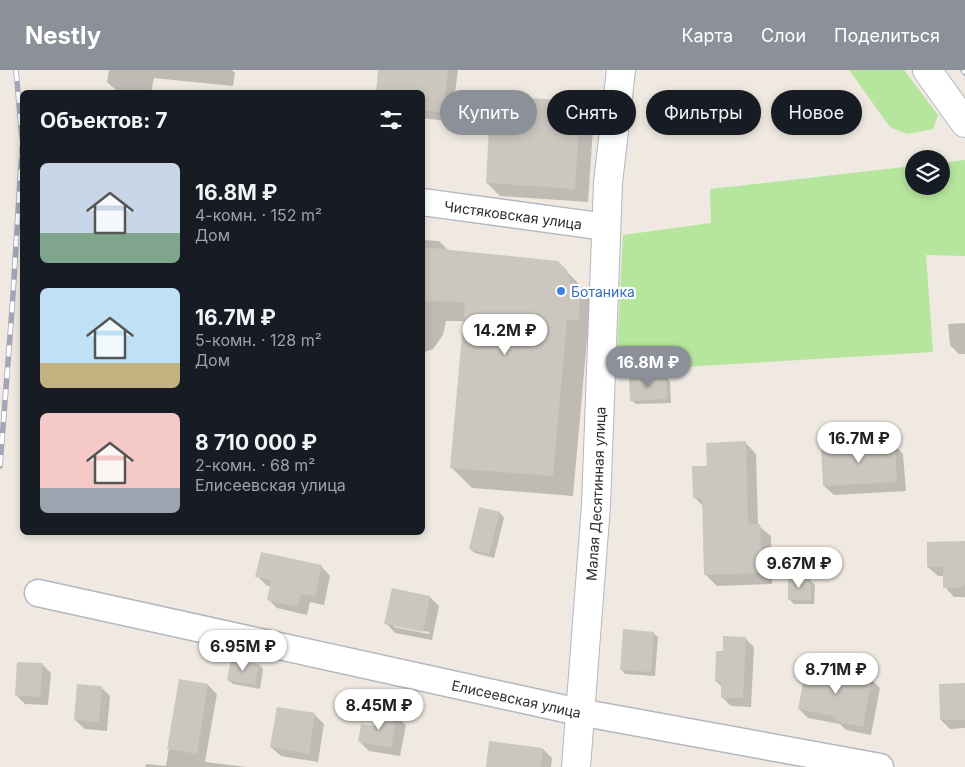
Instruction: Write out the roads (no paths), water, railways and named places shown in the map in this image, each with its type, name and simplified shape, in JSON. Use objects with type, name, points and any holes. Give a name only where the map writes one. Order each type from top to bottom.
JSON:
[{"type":"street","name":"Малая Десятинная улица","points":[[576,767],[596,505],[608,183],[621,70]]},
{"type":"street","points":[[927,70],[965,123]]},
{"type":"street","name":"Чистяковская улица","points":[[425,202],[606,228]]},
{"type":"street","name":"Елисеевская улица","points":[[38,593],[579,712],[880,767]]},
{"type":"railway","points":[[16,70],[20,115]]},
{"type":"railway","points":[[0,466],[20,180]]},
{"type":"place","name":"Ботаника","points":[[561,291]]}]
